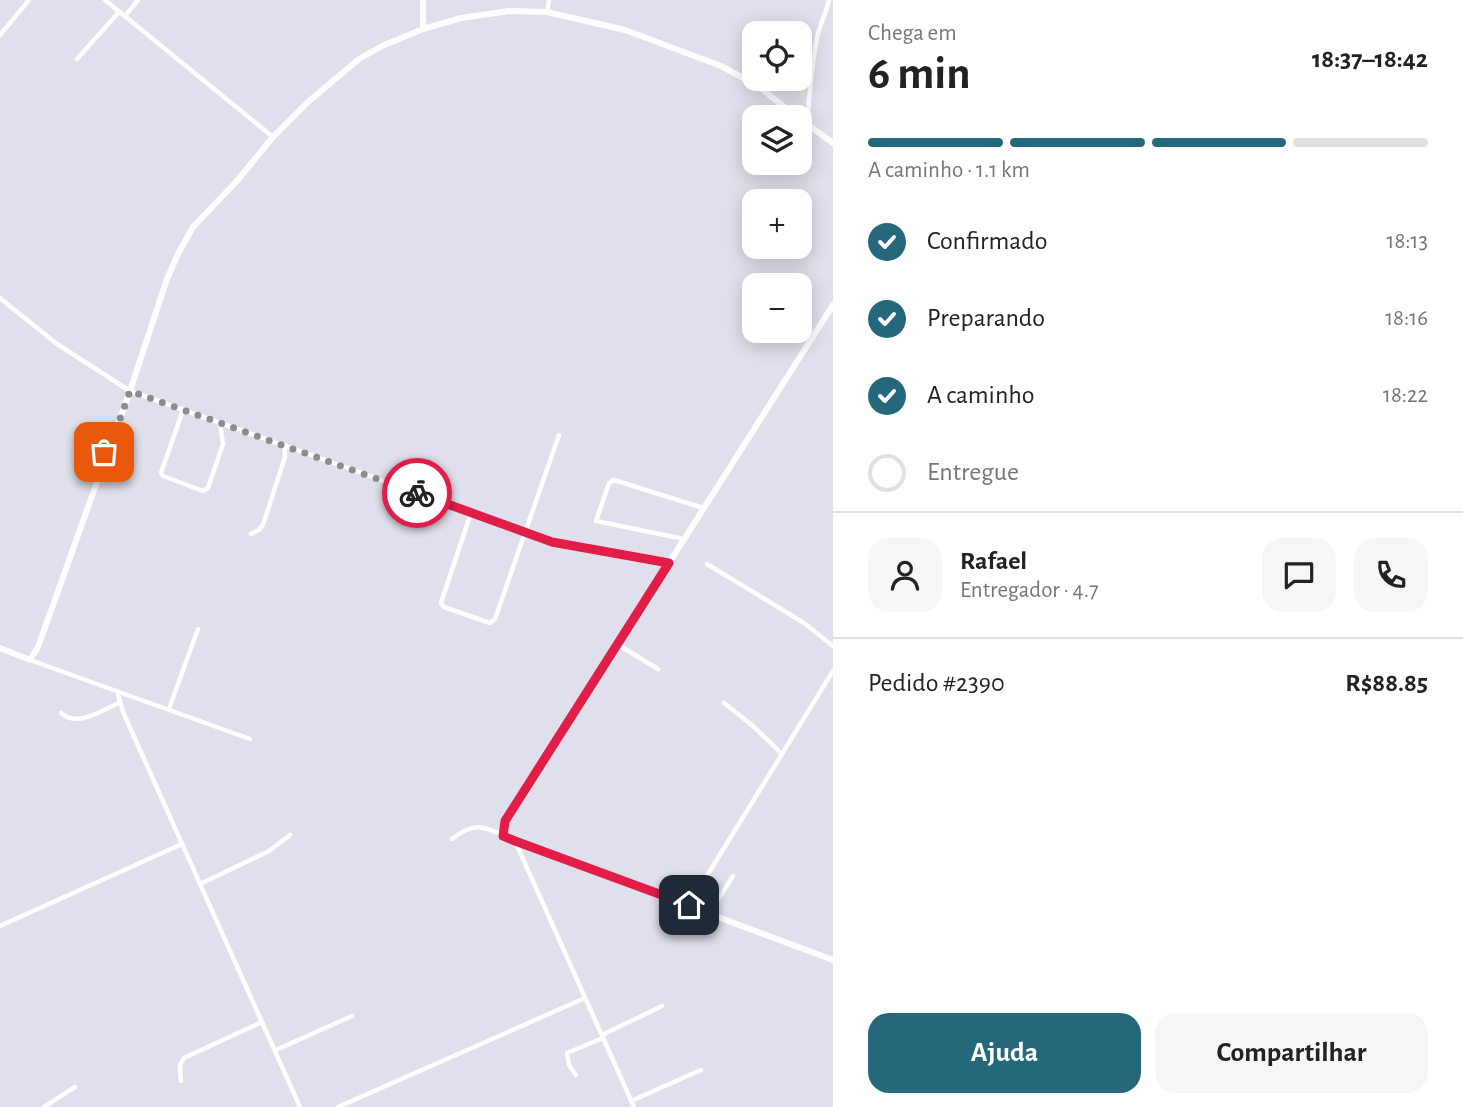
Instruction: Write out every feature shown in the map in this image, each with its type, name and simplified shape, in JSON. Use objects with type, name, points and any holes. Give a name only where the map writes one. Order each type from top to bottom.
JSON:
[{"type":"street","points":[[0,35],[29,0]]},
{"type":"street","points":[[105,0],[273,137]]},
{"type":"street","points":[[125,16],[138,0]]},
{"type":"street","points":[[423,0],[424,29]]},
{"type":"street","points":[[548,12],[549,0]]},
{"type":"street","points":[[808,105],[817,37],[829,0]]},
{"type":"street","points":[[30,660],[38,647],[101,471],[104,452],[116,430],[179,251],[193,227],[273,137],[335,77],[359,59],[382,46],[424,29],[461,18],[509,11],[548,12],[625,30],[720,66],[758,86],[782,105]]},
{"type":"street","points":[[77,59],[119,12]]},
{"type":"street","points":[[812,128],[833,143]]},
{"type":"street","points":[[0,298],[57,344],[130,391],[525,533],[571,546],[669,563]]},
{"type":"street","points":[[503,836],[505,821],[833,305]]},
{"type":"street","points":[[183,410],[161,472],[163,476],[203,491],[208,488],[223,444],[220,423]]},
{"type":"street","points":[[471,513],[441,601],[442,606],[488,622],[494,621],[559,435]]},
{"type":"street","points":[[251,534],[263,525],[285,457],[285,445]]},
{"type":"street","points":[[684,539],[596,521],[610,483],[614,480],[703,509]]},
{"type":"street","points":[[707,564],[804,623],[833,646]]},
{"type":"street","points":[[169,709],[198,629]]},
{"type":"street","points":[[617,644],[657,669]]},
{"type":"street","points":[[0,648],[250,739]]},
{"type":"street","points":[[689,905],[833,671]]},
{"type":"street","points":[[117,691],[119,703],[300,1107]]},
{"type":"street","points":[[61,713],[66,718],[79,719],[119,703]]},
{"type":"street","points":[[724,703],[782,754]]},
{"type":"street","points":[[452,839],[480,826],[489,828],[515,841],[833,960]]},
{"type":"street","points":[[200,884],[269,850],[290,835]]},
{"type":"street","points":[[515,841],[633,1104],[701,1070]]},
{"type":"street","points":[[0,926],[182,844]]},
{"type":"street","points":[[710,913],[733,876]]},
{"type":"street","points":[[338,1107],[585,998]]},
{"type":"street","points":[[576,1075],[569,1065],[566,1053],[663,1006]]},
{"type":"street","points":[[276,1050],[352,1016]]},
{"type":"street","points":[[181,1080],[179,1068],[184,1058],[262,1022]]},
{"type":"street","points":[[44,1107],[75,1087]]},
{"type":"way so far","points":[[104,452],[116,430],[130,391],[417,493]]},
{"type":"route","points":[[417,493],[552,542],[669,563],[505,821],[503,836],[689,905]]}]
